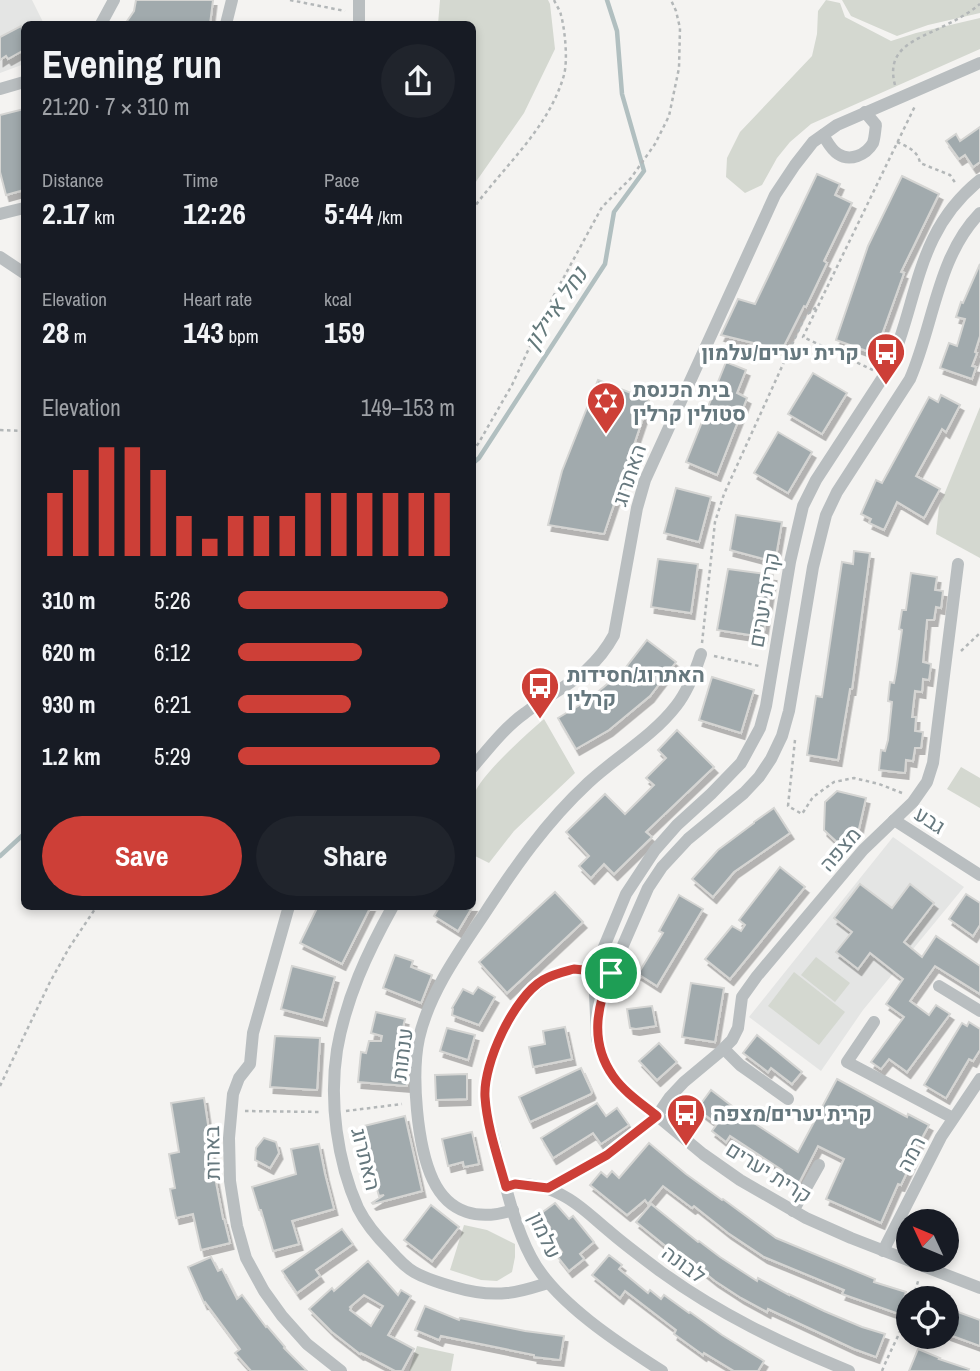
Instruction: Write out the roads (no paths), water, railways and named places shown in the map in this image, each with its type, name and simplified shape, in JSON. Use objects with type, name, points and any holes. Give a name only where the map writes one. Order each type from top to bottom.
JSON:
[{"type":"street","points":[[103,21],[114,0]]},
{"type":"street","points":[[227,21],[232,0]]},
{"type":"street","points":[[359,0],[359,19]]},
{"type":"street","name":"האתרוג","points":[[476,763],[523,714],[590,668],[614,635],[636,508],[645,480],[775,195],[795,165],[813,142],[837,125],[980,63]]},
{"type":"street","points":[[0,89],[21,83]]},
{"type":"street","points":[[823,135],[838,154],[848,158],[864,153],[872,145],[876,125],[865,112]]},
{"type":"street","name":"קרית יערים","points":[[980,180],[953,206],[938,228],[925,255],[896,352],[885,375],[803,506],[790,562],[766,706],[751,747],[741,762],[655,850],[626,894],[594,971],[597,1039],[613,1076],[703,1154],[740,1180],[828,1228],[980,1288]]},
{"type":"street","points":[[0,214],[21,209]]},
{"type":"street","name":"קרית יערים","points":[[597,1021],[611,973],[648,888],[662,867],[688,839],[744,793],[772,759],[786,723],[813,567],[826,515],[837,492],[910,379],[947,263],[959,240],[980,213]]},
{"type":"street","points":[[0,257],[21,271]]},
{"type":"street","name":"מצפה","points":[[657,1116],[684,1082],[732,1040],[738,1028],[742,997],[757,976],[863,850],[913,802],[927,782],[933,763],[958,565]]},
{"type":"street","name":"ענתות","points":[[513,1210],[500,1215],[468,1213],[453,1205],[440,1192],[432,1178],[422,1144],[417,1103],[416,1063],[419,1037],[441,982],[463,945],[542,831],[589,782],[655,728],[676,706],[693,677],[701,654]]},
{"type":"street","name":"גבע","points":[[894,820],[980,875]]},
{"type":"street","name":"בארות","points":[[288,910],[253,1033],[250,1064],[239,1078],[233,1094],[229,1138],[230,1181],[237,1226],[246,1258],[264,1291],[307,1344],[341,1371]]},
{"type":"street","name":"האתרוג","points":[[391,910],[359,973],[337,1053],[334,1091],[338,1140],[359,1209],[374,1233],[393,1254],[412,1271],[433,1281],[468,1291],[499,1293],[548,1283]]},
{"type":"street","name":"עלמון","points":[[611,973],[574,969],[559,972],[528,993],[503,1030],[490,1065],[485,1096],[506,1187],[531,1258],[548,1283],[589,1320],[656,1369]]},
{"type":"street","points":[[939,986],[980,1011]]},
{"type":"street","points":[[874,1022],[847,1062],[953,1118]]},
{"type":"street","points":[[724,1049],[740,1065],[788,1099]]},
{"type":"street","name":"רמה","points":[[883,1251],[941,1137],[980,1079]]},
{"type":"street","points":[[793,1211],[819,1165]]},
{"type":"street","name":"לבונה","points":[[506,1187],[515,1184],[548,1188],[565,1196],[697,1297],[778,1341],[849,1371]]},
{"type":"waterway","name":"נחל איילון","points":[[476,461],[605,264],[614,212],[644,171],[622,94],[617,31],[607,0]]},
{"type":"waterway","name":"נחל איילון","points":[[0,856],[21,837]]},
{"type":"place","name":"קרית יערים/עלמון","points":[[886,386]]},
{"type":"place","name":"בית הכנסת סטולין קרלין","points":[[606,435]]},
{"type":"place","name":"האתרוג/חסידות קרלין","points":[[540,720]]},
{"type":"place","name":"קרית יערים/מצפה","points":[[686,1147]]}]
